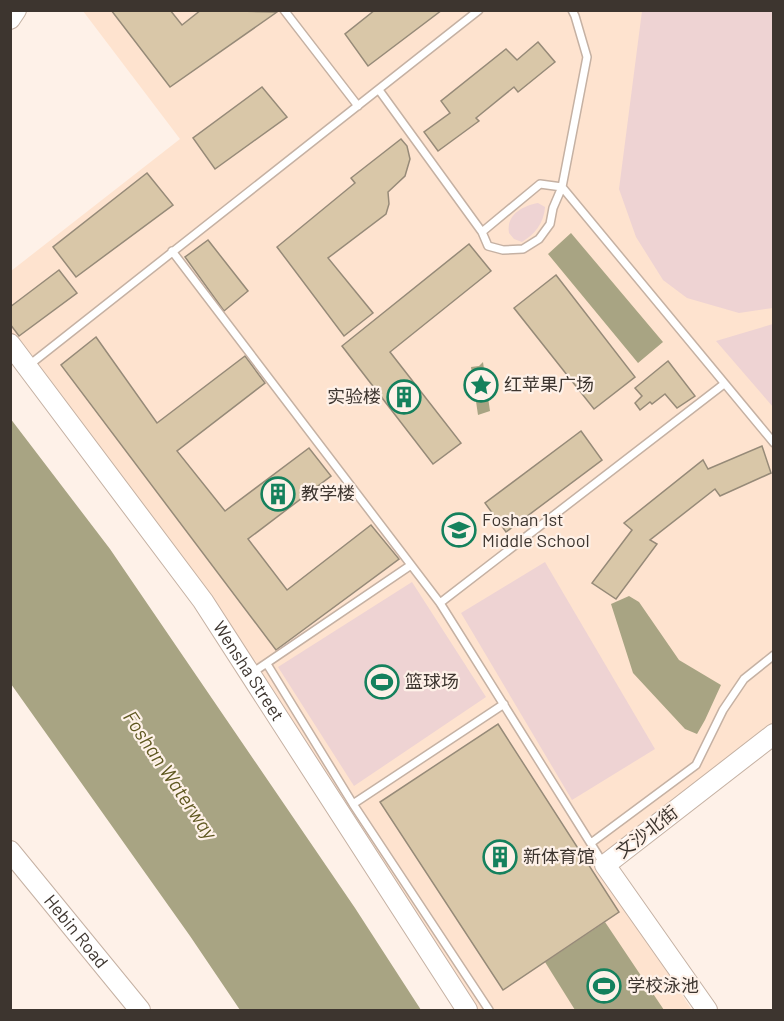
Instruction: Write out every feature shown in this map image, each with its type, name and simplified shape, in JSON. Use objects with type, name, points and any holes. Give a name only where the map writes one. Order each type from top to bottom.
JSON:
[{"type":"street","points":[[10,19],[16,10]]},
{"type":"street","name":"Wensha Street","points":[[10,344],[203,601],[259,669],[467,1011]]},
{"type":"street","name":"文沙北街","points":[[707,1011],[605,865],[774,734]]},
{"type":"street","name":"Hebin Road","points":[[10,850],[140,1011]]},
{"type":"lane","points":[[284,10],[358,106]]},
{"type":"lane","points":[[27,366],[479,10]]},
{"type":"lane","points":[[379,90],[482,232],[488,246],[503,250],[523,249],[539,239],[550,224],[562,187],[587,57],[572,10]]},
{"type":"lane","points":[[482,232],[540,184],[562,187],[774,443]]},
{"type":"lane","points":[[172,251],[440,603],[605,865]]},
{"type":"lane","points":[[440,603],[724,384]]},
{"type":"lane","points":[[411,565],[259,669],[353,804],[489,1011]]},
{"type":"lane","points":[[591,843],[696,765],[723,710],[744,679],[774,655]]},
{"type":"lane","points":[[353,804],[504,704]]},
{"type":"shaded area","name":"Foshan 1st Middle School","points":[[83,11],[773,11],[773,728],[595,861],[692,1010],[472,1010],[11,332],[11,271],[180,139]]},
{"type":"shaded area","points":[[642,11],[773,11],[773,308],[739,313],[687,298],[663,280],[636,237],[619,189]]},
{"type":"shaded area","points":[[538,203],[545,207],[538,228],[522,242],[514,239],[509,233],[513,216],[526,206]]},
{"type":"shaded area","points":[[774,324],[773,407],[716,341]]},
{"type":"shaded area","name":"篮球场","points":[[545,562],[655,749],[572,800],[461,613]]},
{"type":"shaded area","name":"篮球场","points":[[412,582],[486,697],[354,786],[278,667]]},
{"type":"water","points":[[571,233],[663,342],[638,363],[548,254]]},
{"type":"water","points":[[483,362],[490,411],[478,415],[471,367],[479,366]]},
{"type":"water","name":"Foshan Waterway","points":[[10,418],[110,549],[355,908],[421,1010],[240,1010],[11,684]]},
{"type":"water","points":[[629,596],[639,602],[679,660],[721,685],[697,734],[685,729],[633,673],[611,604]]},
{"type":"water","name":"学校泳池","points":[[605,922],[664,1010],[575,1010],[545,962]]},
{"type":"building","points":[[111,10],[170,10],[182,25],[201,10],[277,12],[170,87]]},
{"type":"building","points":[[375,10],[442,10],[368,66],[345,34]]},
{"type":"building","points":[[538,42],[555,62],[518,92],[514,87],[476,118],[479,121],[438,151],[424,132],[450,113],[441,101],[506,49],[517,60]]},
{"type":"building","points":[[262,87],[287,117],[215,169],[193,138]]},
{"type":"building","name":"实验楼","points":[[401,139],[407,146],[410,159],[405,176],[388,192],[389,204],[386,214],[328,258],[373,313],[344,336],[277,247],[355,183],[351,178]]},
{"type":"building","points":[[147,173],[173,205],[76,277],[53,247]]},
{"type":"building","points":[[208,240],[248,291],[224,311],[185,257]]},
{"type":"building","name":"实验楼","points":[[469,244],[491,271],[390,352],[461,443],[433,464],[342,346]]},
{"type":"building","points":[[59,270],[77,293],[19,336],[10,324],[10,307]]},
{"type":"building","points":[[556,275],[635,377],[594,409],[514,308]]},
{"type":"building","name":"教学楼","points":[[96,337],[157,423],[245,356],[265,383],[177,451],[225,511],[309,448],[331,476],[248,539],[287,590],[371,525],[399,559],[276,650],[61,365]]},
{"type":"building","points":[[668,361],[695,396],[677,408],[665,394],[640,410],[635,403],[642,396],[635,388]]},
{"type":"building","points":[[581,431],[602,460],[506,532],[485,503]]},
{"type":"building","points":[[762,446],[771,473],[720,496],[715,489],[650,540],[657,544],[616,599],[592,583],[632,530],[624,523],[703,460],[708,469]]},
{"type":"building","name":"新体育馆","points":[[498,724],[619,912],[503,990],[380,802]]},
{"type":"place","name":"红苹果广场","points":[[481,385]]},
{"type":"place","name":"实验楼","points":[[404,397]]},
{"type":"place","name":"教学楼","points":[[278,494]]},
{"type":"place","name":"Foshan 1st Middle School","points":[[459,530]]},
{"type":"place","name":"篮球场","points":[[382,682]]},
{"type":"place","name":"新体育馆","points":[[500,857]]},
{"type":"place","name":"学校泳池","points":[[604,986]]}]
